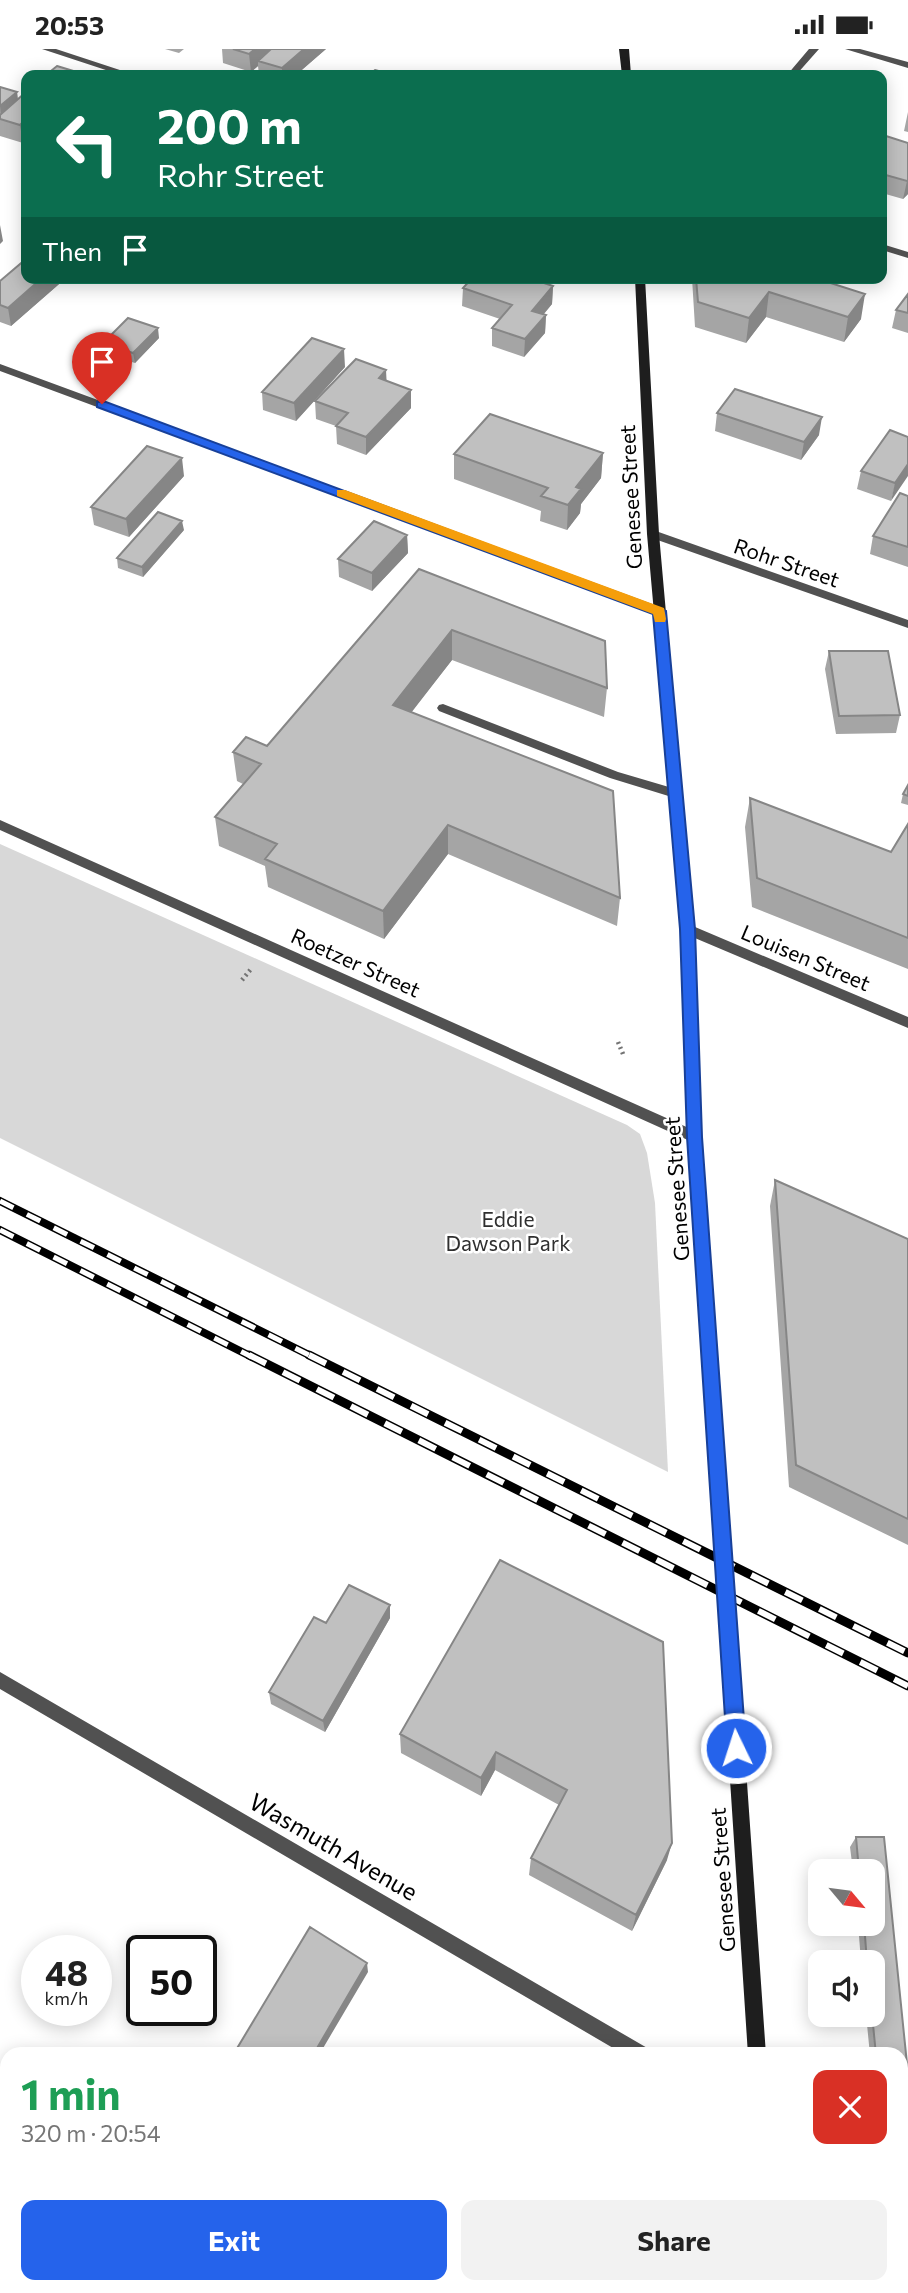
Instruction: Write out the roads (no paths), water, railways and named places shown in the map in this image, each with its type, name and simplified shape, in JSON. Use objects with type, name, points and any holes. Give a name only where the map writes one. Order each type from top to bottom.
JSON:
[{"type":"main road","points":[[624,49],[626,70]]},
{"type":"main road","name":"Genesee Street","points":[[640,284],[653,534],[688,929],[695,1137],[756,2047]]},
{"type":"street","points":[[47,49],[114,70]]},
{"type":"street","points":[[796,70],[814,49]]},
{"type":"street","points":[[850,49],[908,65]]},
{"type":"street","points":[[887,249],[908,255]]},
{"type":"street","points":[[0,367],[659,611]]},
{"type":"street","name":"Rohr Street","points":[[653,534],[908,624]]},
{"type":"street","points":[[443,708],[614,775],[675,793]]},
{"type":"street","name":"Roetzer Street","points":[[0,825],[695,1137]]},
{"type":"street","name":"Louisen Street","points":[[688,929],[908,1023]]},
{"type":"street","name":"Wasmuth Avenue","points":[[0,1680],[629,2047]]},
{"type":"railway","points":[[0,1201],[313,1357]]},
{"type":"railway","points":[[0,1230],[252,1357]]},
{"type":"railway","points":[[249,1355],[908,1686]]},
{"type":"railway","points":[[309,1355],[908,1653]]},
{"type":"park label","name":"Eddie Dawson Park","points":[[508,1230]]}]
